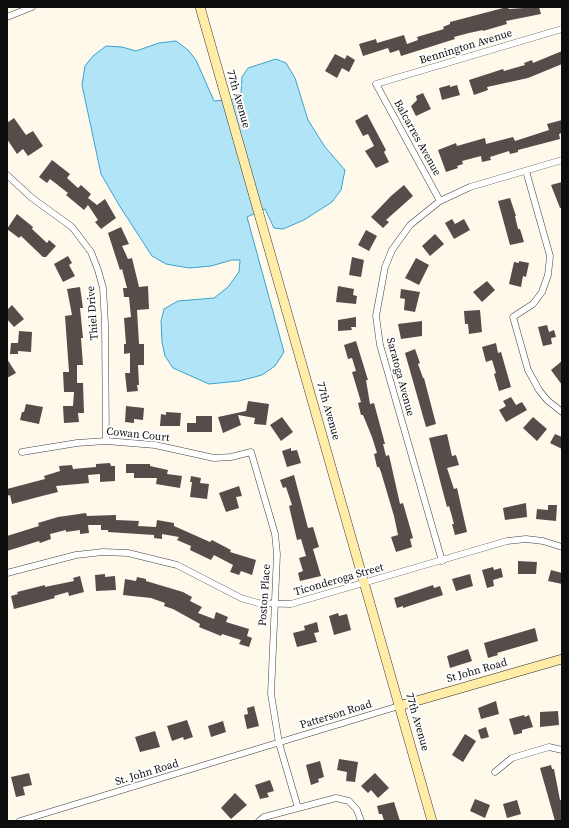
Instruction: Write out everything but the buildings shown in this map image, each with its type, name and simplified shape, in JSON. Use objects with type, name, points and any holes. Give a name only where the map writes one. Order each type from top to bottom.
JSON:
[{"type":"street","points":[[7,17],[32,7]]},
{"type":"street","name":"77th Avenue","points":[[200,7],[432,821]]},
{"type":"street","name":"Bennington Avenue","points":[[376,84],[562,29]]},
{"type":"street","name":"Balcarres Avenue","points":[[376,84],[440,201]]},
{"type":"street","name":"Saratoga Avenue","points":[[442,561],[380,346],[376,316],[385,267],[392,250],[410,225],[440,201],[470,187],[562,160]]},
{"type":"street","points":[[526,171],[550,256],[548,275],[542,292],[534,304],[513,317],[528,370],[539,390],[547,400],[562,412]]},
{"type":"street","name":"Thiel Drive","points":[[7,175],[32,198],[72,227],[91,252],[98,270],[103,288],[105,324],[106,441]]},
{"type":"street","name":"Cowan Court","points":[[22,452],[77,443],[106,441],[155,445],[214,458],[231,457],[251,452]]},
{"type":"street","name":"Poston Place","points":[[251,452],[275,534],[277,554],[271,694],[279,743],[298,808]]},
{"type":"street","name":"Ticonderoga Street","points":[[7,573],[76,555],[103,552],[128,553],[177,565],[240,598],[274,605],[291,604],[310,600],[508,541],[526,539],[542,541],[562,548]]},
{"type":"street","name":"St John Road","points":[[400,706],[562,659]]},
{"type":"street","name":"Patterson Road","points":[[279,743],[400,706]]},
{"type":"street","name":"St. John Road","points":[[20,821],[279,743]]},
{"type":"street","points":[[495,772],[512,758],[549,747],[562,750]]},
{"type":"street","points":[[259,821],[264,817],[336,798],[349,801],[357,810],[361,821]]},
{"type":"water","points":[[176,41],[188,50],[196,60],[214,101],[236,99],[241,93],[242,77],[248,68],[276,59],[286,63],[295,78],[308,120],[325,147],[345,170],[341,190],[332,202],[304,220],[283,229],[274,228],[265,209],[247,217],[284,352],[275,366],[262,375],[239,381],[209,384],[173,368],[165,356],[162,342],[161,321],[164,309],[178,301],[214,298],[228,287],[239,272],[240,260],[232,260],[211,266],[189,268],[166,264],[152,256],[101,174],[82,85],[85,66],[93,56],[106,46],[122,47],[136,51],[159,43]]}]
